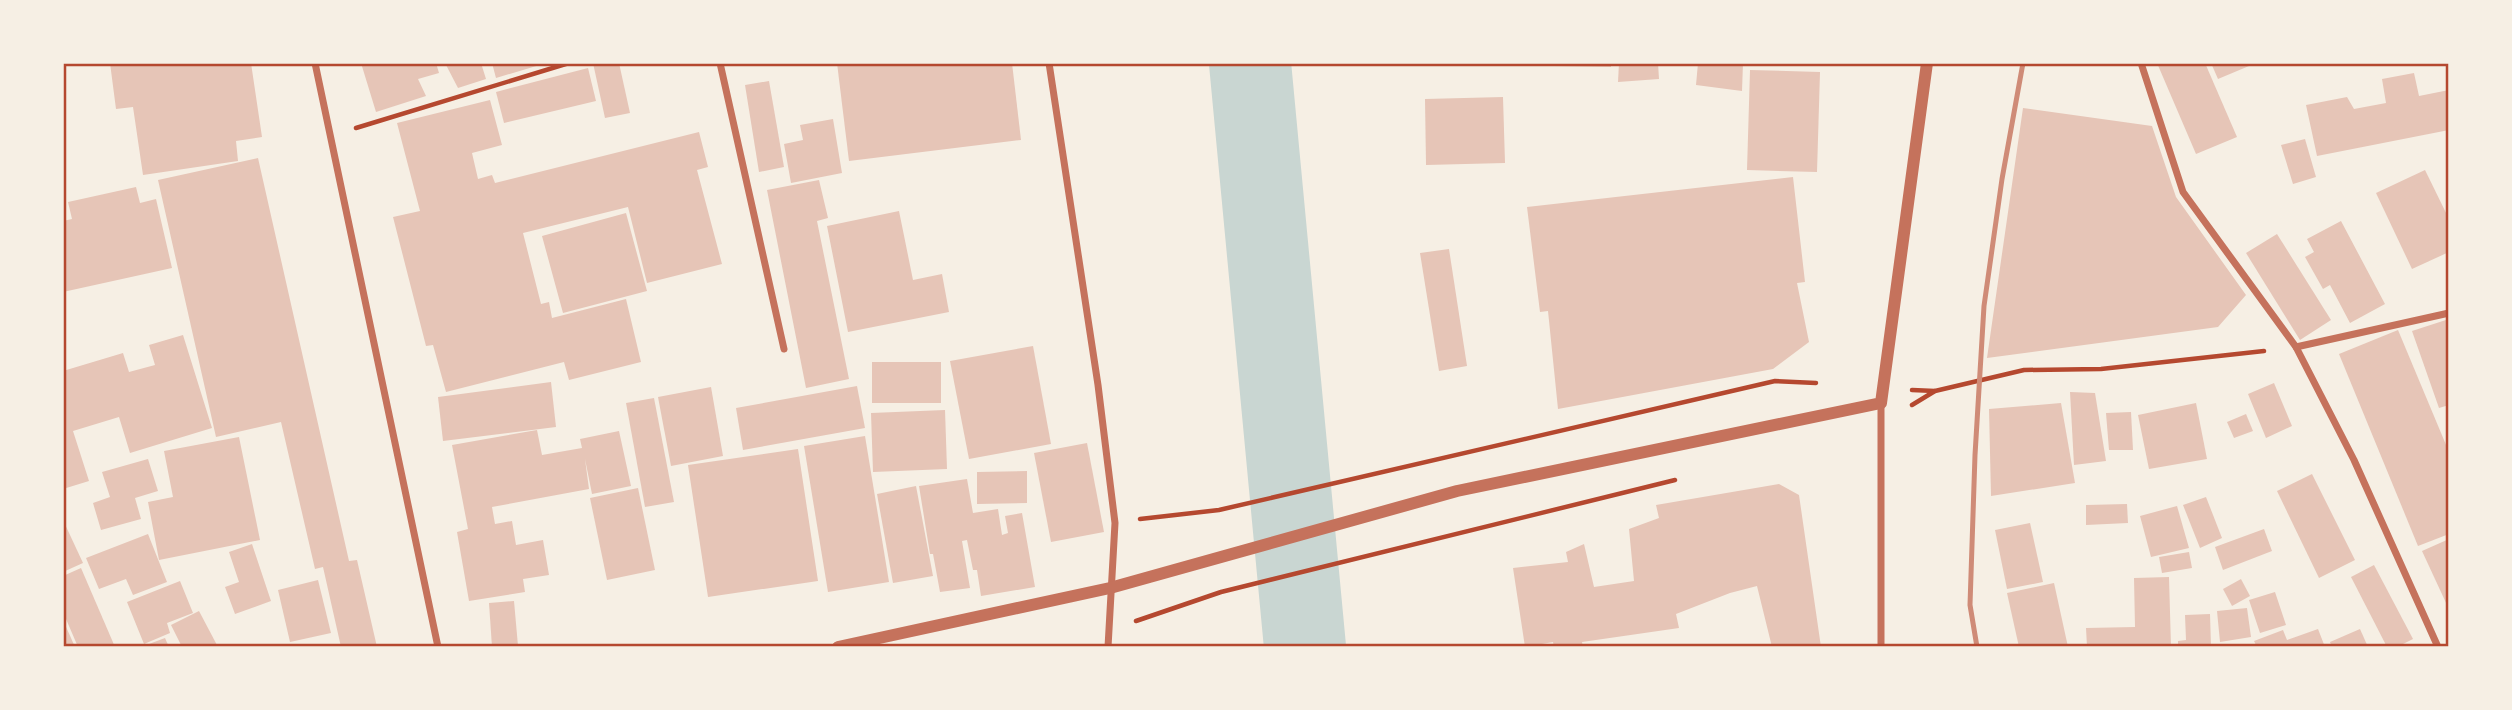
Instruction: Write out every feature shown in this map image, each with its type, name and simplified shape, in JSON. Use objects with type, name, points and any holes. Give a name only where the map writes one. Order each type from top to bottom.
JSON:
[{"type":"street","points":[[315,63],[438,647]]},
{"type":"street","points":[[720,63],[784,349]]},
{"type":"street","points":[[1049,63],[1098,385],[1115,523],[1108,647]]},
{"type":"street","points":[[1881,647],[1881,403],[1927,63]]},
{"type":"street","points":[[2141,63],[2183,192],[2296,347],[2354,460],[2438,647]]},
{"type":"street","points":[[2296,347],[2449,313]]},
{"type":"street","points":[[838,647],[1110,588],[1457,491],[1881,403]]},
{"type":"path","points":[[332,135],[569,63]]},
{"type":"path","points":[[1900,412],[1936,391],[2024,370],[2101,369],[2296,347]]},
{"type":"path","points":[[1110,630],[1221,592],[1677,479]]},
{"type":"path","points":[[1115,523],[1219,510]]},
{"type":"building","points":[[110,63],[251,63],[262,137],[236,141],[238,161],[143,175],[133,107],[116,109]]},
{"type":"building","points":[[361,63],[436,63],[439,73],[418,79],[426,96],[376,112]]},
{"type":"building","points":[[445,63],[481,63],[486,79],[458,88]]},
{"type":"building","points":[[492,63],[543,63],[543,64],[496,78]]},
{"type":"building","points":[[593,63],[619,63],[630,113],[605,118]]},
{"type":"building","points":[[837,63],[1012,63],[1021,140],[849,161]]},
{"type":"building","points":[[1554,63],[1611,63],[1611,67],[1554,66]]},
{"type":"building","points":[[1619,63],[1658,63],[1659,79],[1618,82]]},
{"type":"building","points":[[1698,63],[1743,63],[1742,91],[1696,85]]},
{"type":"building","points":[[2157,63],[2205,63],[2237,137],[2196,154]]},
{"type":"building","points":[[2211,63],[2247,63],[2249,66],[2218,79]]},
{"type":"building","points":[[588,68],[596,101],[504,123],[496,92]]},
{"type":"building","points":[[1750,70],[1820,72],[1817,172],[1747,170]]},
{"type":"building","points":[[2414,73],[2419,96],[2449,90],[2449,130],[2317,156],[2306,105],[2347,97],[2354,109],[2386,103],[2382,79]]},
{"type":"building","points":[[769,81],[784,167],[759,172],[745,85]]},
{"type":"building","points":[[1503,97],[1505,163],[1426,165],[1425,99]]},
{"type":"building","points":[[490,100],[502,145],[472,153],[478,179],[492,175],[495,183],[699,132],[708,167],[697,170],[722,264],[647,283],[628,207],[523,233],[541,304],[549,302],[552,318],[626,299],[641,362],[569,380],[564,362],[446,392],[433,345],[426,346],[393,217],[420,211],[397,123]]},
{"type":"building","points":[[2023,108],[2152,126],[2176,197],[2246,295],[2218,327],[1987,358]]},
{"type":"building","points":[[833,119],[842,173],[791,183],[784,144],[803,140],[800,125]]},
{"type":"building","points":[[2305,139],[2316,177],[2293,184],[2281,145]]},
{"type":"building","points":[[258,158],[349,561],[357,560],[377,647],[341,647],[323,567],[315,569],[281,422],[216,437],[158,180]]},
{"type":"building","points":[[2425,170],[2449,219],[2449,252],[2412,269],[2376,193]]},
{"type":"building","points":[[1793,177],[1805,282],[1797,283],[1809,342],[1773,369],[1558,409],[1548,311],[1540,312],[1527,207]]},
{"type":"building","points":[[819,180],[828,218],[817,221],[849,379],[806,388],[767,190]]},
{"type":"building","points":[[136,187],[140,203],[156,199],[172,268],[63,292],[63,221],[72,219],[68,202]]},
{"type":"building","points":[[899,211],[913,280],[942,274],[949,312],[848,332],[827,226]]},
{"type":"building","points":[[626,213],[647,291],[563,313],[542,236]]},
{"type":"building","points":[[2341,221],[2385,304],[2350,323],[2330,285],[2323,289],[2305,257],[2314,252],[2307,239]]},
{"type":"building","points":[[2277,234],[2331,320],[2300,340],[2246,253]]},
{"type":"building","points":[[1449,249],[1467,366],[1439,371],[1420,253]]},
{"type":"building","points":[[2449,319],[2449,405],[2439,408],[2412,331]]},
{"type":"building","points":[[2398,330],[2449,452],[2449,534],[2418,546],[2339,354]]},
{"type":"building","points":[[183,335],[212,428],[130,453],[119,417],[73,431],[89,481],[63,489],[63,371],[123,353],[129,372],[155,365],[149,345]]},
{"type":"building","points":[[1033,346],[1051,444],[969,459],[950,361]]},
{"type":"building","points":[[872,362],[941,362],[941,403],[872,403]]},
{"type":"building","points":[[551,382],[556,427],[443,441],[438,397]]},
{"type":"building","points":[[2274,383],[2292,426],[2266,438],[2248,394]]},
{"type":"building","points":[[857,386],[865,428],[743,450],[736,408]]},
{"type":"building","points":[[711,387],[723,456],[671,466],[658,397]]},
{"type":"building","points":[[2070,392],[2095,393],[2106,461],[2074,465]]},
{"type":"building","points":[[654,398],[674,502],[645,507],[626,403]]},
{"type":"building","points":[[2061,403],[2075,483],[1991,496],[1989,409]]},
{"type":"building","points":[[2196,403],[2207,459],[2149,469],[2138,415]]},
{"type":"building","points":[[945,410],[947,469],[873,472],[871,413]]},
{"type":"building","points":[[2131,412],[2133,450],[2109,450],[2106,413]]},
{"type":"building","points":[[2246,414],[2253,431],[2234,438],[2227,422]]},
{"type":"building","points":[[537,430],[542,455],[582,448],[580,439],[619,431],[631,486],[592,494],[585,459],[589,489],[492,507],[495,524],[512,521],[516,545],[543,540],[549,575],[523,579],[525,592],[469,601],[457,532],[468,529],[452,445]]},
{"type":"building","points":[[865,436],[889,582],[828,592],[804,446]]},
{"type":"building","points":[[239,437],[260,540],[159,560],[148,502],[173,497],[164,451]]},
{"type":"building","points":[[1087,443],[1104,532],[1051,542],[1034,453]]},
{"type":"building","points":[[798,449],[818,581],[708,597],[688,465]]},
{"type":"building","points":[[148,459],[158,491],[135,498],[141,519],[101,530],[93,503],[110,497],[102,472]]},
{"type":"building","points":[[1027,471],[1027,503],[977,504],[977,472]]},
{"type":"building","points":[[2312,474],[2355,560],[2319,578],[2277,491]]},
{"type":"building","points":[[967,479],[973,513],[998,509],[1002,535],[1008,533],[1005,516],[1022,513],[1035,587],[981,596],[977,570],[973,570],[967,540],[962,541],[970,588],[940,592],[933,554],[930,554],[919,486]]},
{"type":"building","points":[[1779,484],[1799,495],[1821,647],[1772,647],[1757,586],[1730,593],[1676,614],[1679,628],[1582,642],[1583,647],[1554,647],[1553,642],[1525,647],[1513,568],[1568,562],[1566,552],[1584,544],[1594,587],[1634,581],[1629,529],[1659,518],[1656,505]]},
{"type":"building","points":[[916,486],[933,576],[893,583],[877,494]]},
{"type":"building","points":[[638,488],[655,570],[607,580],[590,498]]},
{"type":"building","points":[[2206,497],[2222,538],[2200,548],[2183,505]]},
{"type":"building","points":[[2127,504],[2128,523],[2086,525],[2086,505]]},
{"type":"building","points":[[2177,506],[2189,548],[2151,557],[2140,516]]},
{"type":"building","points":[[63,520],[83,563],[63,572]]},
{"type":"building","points":[[2030,523],[2043,582],[2007,589],[1995,530]]},
{"type":"building","points":[[2264,529],[2272,551],[2223,570],[2215,547]]},
{"type":"building","points":[[148,534],[167,582],[133,595],[126,579],[99,589],[86,558]]},
{"type":"building","points":[[2449,539],[2449,604],[2447,605],[2422,551]]},
{"type":"building","points":[[252,544],[271,601],[235,614],[225,587],[239,582],[229,552]]},
{"type":"building","points":[[2189,552],[2192,568],[2162,573],[2159,557]]},
{"type":"building","points":[[2374,565],[2413,639],[2397,647],[2387,647],[2351,577]]},
{"type":"building","points":[[81,568],[115,647],[78,647],[63,612],[63,576]]},
{"type":"building","points":[[2169,577],[2171,647],[2087,647],[2086,628],[2135,627],[2134,578]]},
{"type":"building","points":[[2241,579],[2250,596],[2232,606],[2223,589]]},
{"type":"building","points":[[318,580],[331,633],[290,642],[278,590]]},
{"type":"building","points":[[180,581],[193,613],[167,623],[170,633],[144,644],[127,602]]},
{"type":"building","points":[[2054,583],[2068,647],[2019,647],[2007,593]]},
{"type":"building","points":[[2275,592],[2286,625],[2260,633],[2249,600]]},
{"type":"building","points":[[514,601],[518,646],[492,647],[489,603]]},
{"type":"building","points":[[2247,608],[2251,637],[2220,642],[2217,611]]},
{"type":"building","points":[[199,611],[218,647],[182,647],[171,625]]},
{"type":"building","points":[[2210,614],[2211,647],[2178,647],[2178,641],[2186,640],[2185,615]]},
{"type":"building","points":[[63,620],[75,647],[63,647]]},
{"type":"building","points":[[2318,629],[2325,647],[2257,647],[2254,641],[2283,630],[2287,640]]},
{"type":"building","points":[[2360,629],[2368,647],[2332,647],[2330,642]]},
{"type":"building","points":[[165,638],[169,647],[141,647]]},
{"type":"waterway","points":[[1250,63],[1305,647]]},
{"type":"railway","points":[[1977,647],[1970,605],[1984,306],[2002,179],[2023,63]]}]
